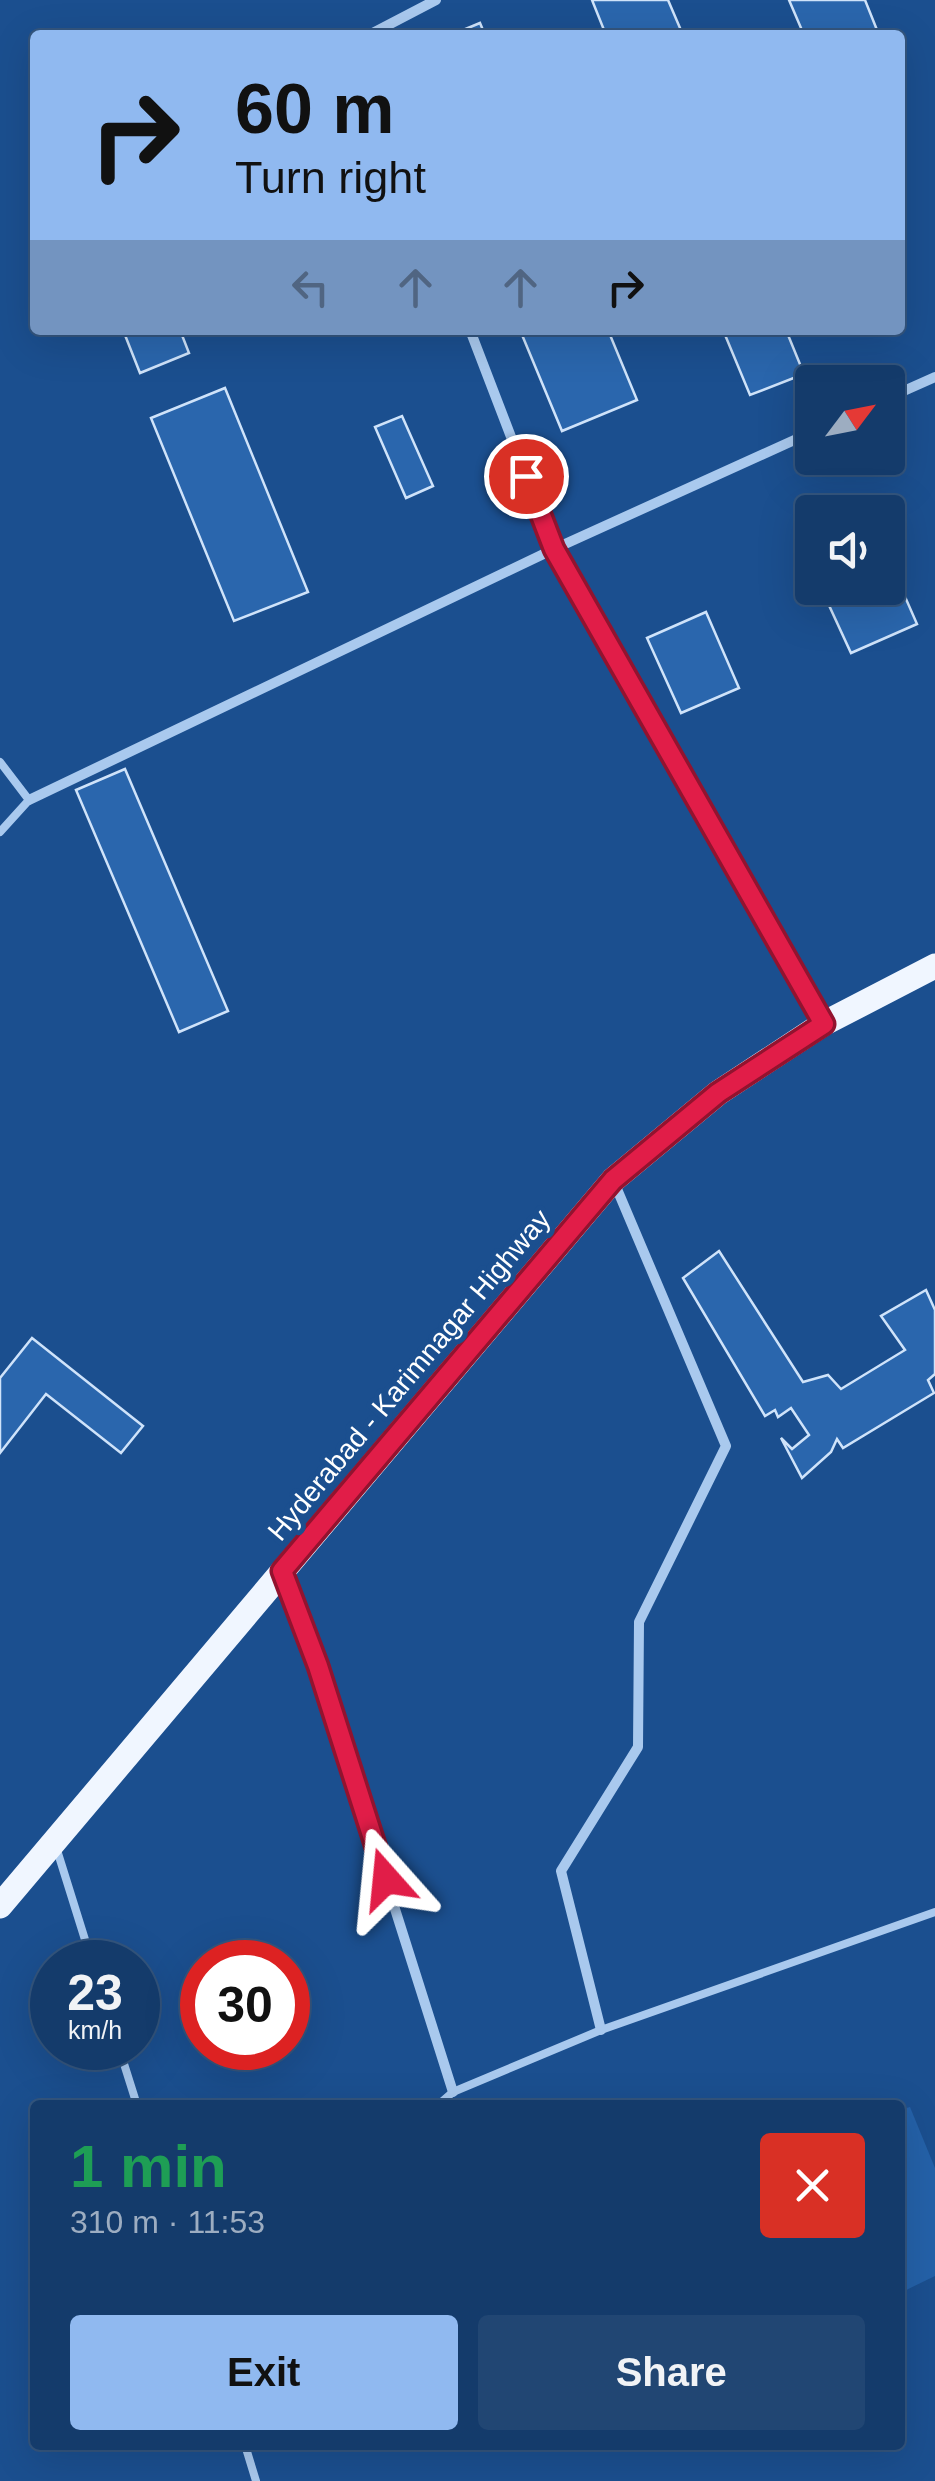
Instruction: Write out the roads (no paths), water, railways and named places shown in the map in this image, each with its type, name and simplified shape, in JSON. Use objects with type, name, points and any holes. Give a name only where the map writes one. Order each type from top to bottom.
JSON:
[{"type":"main road","name":"Hyderabad - Karimnagar Highway","points":[[0,1906],[613,1180],[718,1093],[824,1024],[935,966]]},
{"type":"street","points":[[379,30],[436,0]]},
{"type":"street","points":[[472,335],[554,549],[824,1024]]},
{"type":"street","points":[[905,390],[935,377]]},
{"type":"street","points":[[28,800],[554,549],[795,440]]},
{"type":"street","points":[[600,2030],[561,1871],[638,1747],[639,1622],[726,1446],[613,1180]]},
{"type":"street","points":[[282,1571],[318,1666],[454,2092]]},
{"type":"lane","points":[[0,762],[28,800],[0,832]]},
{"type":"lane","points":[[54,1841],[85,1940]]},
{"type":"lane","points":[[444,2100],[454,2092],[600,2030],[935,1912]]},
{"type":"lane","points":[[126,2070],[135,2100]]},
{"type":"lane","points":[[246,2450],[256,2481]]}]
